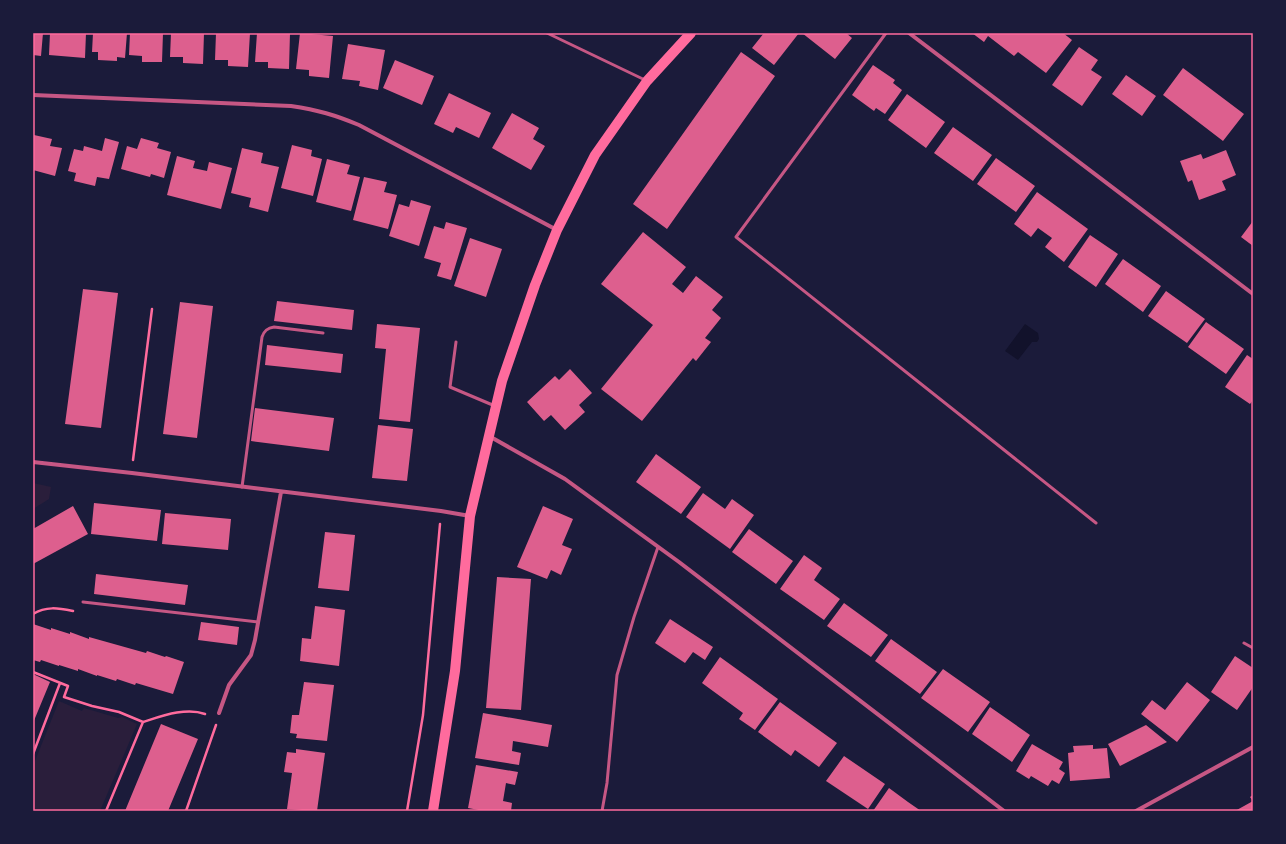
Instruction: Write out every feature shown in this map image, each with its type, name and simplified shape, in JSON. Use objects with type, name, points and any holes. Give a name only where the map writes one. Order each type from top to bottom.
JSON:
[{"type":"main road","points":[[433,811],[455,671],[470,516],[504,373],[557,230],[596,155],[646,81],[691,33]]},
{"type":"street","points":[[909,33],[1253,294]]},
{"type":"street","points":[[915,37],[918,33]]},
{"type":"street","points":[[33,95],[291,106],[328,113],[359,125],[557,230]]},
{"type":"street","points":[[489,436],[565,479],[658,547],[1004,811]]},
{"type":"street","points":[[33,462],[441,511],[470,516]]},
{"type":"street","points":[[220,713],[229,685],[251,655],[280,492]]},
{"type":"street","points":[[1136,811],[1253,747]]},
{"type":"lane","points":[[547,33],[646,81]]},
{"type":"lane","points":[[886,33],[736,238],[1096,523]]},
{"type":"lane","points":[[242,487],[262,337],[264,332],[269,328],[274,327],[323,334]]},
{"type":"lane","points":[[456,342],[450,387],[496,407]]},
{"type":"lane","points":[[602,811],[607,783],[617,675],[634,617],[658,547]]},
{"type":"lane","points":[[83,602],[258,622]]},
{"type":"lane","points":[[1244,644],[1253,648]]},
{"type":"path","points":[[132,473],[152,309]]},
{"type":"path","points":[[407,811],[424,709],[441,511]]},
{"type":"path","points":[[33,614],[38,611],[54,607],[78,612],[83,602]]},
{"type":"path","points":[[33,672],[68,686],[64,696],[92,706],[119,712],[143,722],[168,714],[198,711],[218,718]]},
{"type":"path","points":[[33,754],[60,683]]},
{"type":"path","points":[[186,811],[220,713]]},
{"type":"path","points":[[106,811],[143,722]]},
{"type":"shaded area","points":[[1025,324],[1038,333],[1039,339],[1037,342],[1032,342],[1018,360],[1005,351]]},
{"type":"shaded area","points":[[33,483],[51,487],[49,499],[33,509]]},
{"type":"shaded area","points":[[59,701],[82,711],[84,708],[118,718],[122,717],[137,724],[100,811],[33,811],[33,766]]},
{"type":"building","points":[[33,33],[43,33],[41,56],[33,55]]},
{"type":"building","points":[[50,33],[86,33],[85,58],[49,55]]},
{"type":"building","points":[[93,33],[127,33],[125,58],[117,57],[117,61],[98,60],[98,52],[92,52]]},
{"type":"building","points":[[130,33],[163,33],[162,62],[142,62],[142,56],[129,55]]},
{"type":"building","points":[[171,33],[204,33],[203,64],[183,63],[183,57],[170,57]]},
{"type":"building","points":[[216,33],[250,33],[248,67],[228,66],[228,60],[215,60]]},
{"type":"building","points":[[257,33],[290,33],[289,69],[268,68],[268,62],[255,62]]},
{"type":"building","points":[[300,33],[333,36],[329,78],[309,76],[309,70],[296,69]]},
{"type":"building","points":[[764,33],[799,33],[774,65],[752,48]]},
{"type":"building","points":[[802,33],[846,33],[852,38],[835,59]]},
{"type":"building","points":[[972,33],[1063,33],[1072,40],[1046,73],[1018,52],[1014,56],[988,36],[984,42]]},
{"type":"building","points":[[348,44],[385,50],[378,90],[359,86],[360,81],[342,79]]},
{"type":"building","points":[[1079,47],[1098,60],[1091,70],[1102,77],[1082,106],[1052,85]]},
{"type":"building","points":[[741,52],[775,76],[667,229],[633,204]]},
{"type":"building","points":[[395,60],[434,76],[422,105],[383,88]]},
{"type":"building","points":[[873,65],[895,80],[893,83],[902,90],[885,114],[876,108],[874,111],[852,95]]},
{"type":"building","points":[[1183,68],[1244,114],[1223,141],[1163,95]]},
{"type":"building","points":[[1126,75],[1156,96],[1142,116],[1112,94]]},
{"type":"building","points":[[449,93],[491,113],[479,138],[456,127],[453,133],[434,124]]},
{"type":"building","points":[[907,94],[945,122],[926,148],[888,120]]},
{"type":"building","points":[[512,113],[539,128],[533,139],[545,146],[531,170],[492,148]]},
{"type":"building","points":[[953,127],[992,155],[973,181],[934,153]]},
{"type":"building","points":[[34,135],[52,139],[50,146],[62,148],[55,176],[33,170]]},
{"type":"building","points":[[105,138],[119,142],[109,179],[97,177],[95,186],[74,181],[76,173],[68,171],[74,149],[83,151],[84,146],[102,151]]},
{"type":"building","points":[[141,138],[159,143],[157,148],[171,152],[164,178],[151,174],[150,177],[121,169],[127,146],[137,149]]},
{"type":"building","points":[[292,145],[312,150],[311,156],[322,159],[313,196],[281,188]]},
{"type":"building","points":[[242,148],[263,153],[261,163],[279,167],[268,212],[249,207],[251,198],[231,193]]},
{"type":"building","points":[[1226,150],[1236,175],[1222,181],[1226,190],[1199,200],[1192,180],[1188,182],[1180,161],[1201,154],[1203,159]]},
{"type":"building","points":[[177,156],[195,161],[193,168],[207,171],[209,162],[232,168],[221,209],[167,195]]},
{"type":"building","points":[[996,158],[1035,186],[1016,212],[977,184]]},
{"type":"building","points":[[327,159],[350,165],[347,174],[360,177],[351,211],[316,202]]},
{"type":"building","points":[[364,177],[387,182],[384,192],[397,195],[388,229],[353,220]]},
{"type":"building","points":[[1037,192],[1088,229],[1064,262],[1045,247],[1052,238],[1038,228],[1031,237],[1014,224]]},
{"type":"building","points":[[411,200],[431,206],[419,246],[389,236],[399,204],[409,207]]},
{"type":"building","points":[[1253,221],[1253,246],[1241,237]]},
{"type":"building","points":[[446,222],[467,228],[451,280],[437,276],[441,263],[424,258],[434,226],[444,229]]},
{"type":"building","points":[[643,232],[686,267],[672,284],[683,293],[696,276],[723,297],[712,310],[721,318],[705,338],[711,342],[696,361],[693,358],[642,421],[601,389],[653,325],[601,284]]},
{"type":"building","points":[[1090,235],[1118,254],[1096,287],[1068,267]]},
{"type":"building","points":[[470,238],[502,249],[486,297],[454,286]]},
{"type":"building","points":[[1123,259],[1161,286],[1143,312],[1105,284]]},
{"type":"building","points":[[83,289],[118,293],[101,428],[65,424]]},
{"type":"building","points":[[1166,291],[1205,319],[1187,343],[1148,316]]},
{"type":"building","points":[[277,301],[354,310],[352,330],[274,321]]},
{"type":"building","points":[[180,302],[213,306],[197,438],[163,434]]},
{"type":"building","points":[[1206,322],[1244,349],[1226,374],[1188,347]]},
{"type":"building","points":[[377,324],[420,328],[410,422],[379,419],[386,349],[375,348]]},
{"type":"building","points":[[267,345],[343,354],[341,373],[265,365]]},
{"type":"building","points":[[1247,355],[1253,359],[1253,400],[1250,404],[1225,387]]},
{"type":"building","points":[[570,369],[592,393],[579,405],[585,412],[565,430],[551,415],[544,421],[527,402],[555,376],[559,380]]},
{"type":"building","points":[[255,408],[334,418],[329,451],[251,441]]},
{"type":"building","points":[[378,425],[413,429],[407,481],[372,478]]},
{"type":"building","points":[[656,454],[701,487],[681,514],[636,482]]},
{"type":"building","points":[[703,493],[725,509],[732,499],[754,515],[730,549],[686,517]]},
{"type":"building","points":[[94,503],[161,510],[157,541],[91,534]]},
{"type":"building","points":[[73,506],[88,534],[33,564],[33,529]]},
{"type":"building","points":[[543,506],[573,519],[562,545],[572,549],[561,575],[551,570],[547,579],[517,567]]},
{"type":"building","points":[[165,513],[231,519],[228,550],[162,544]]},
{"type":"building","points":[[749,529],[793,561],[776,584],[732,552]]},
{"type":"building","points":[[325,532],[355,535],[349,591],[318,588]]},
{"type":"building","points":[[804,555],[822,568],[814,580],[840,599],[824,620],[780,589]]},
{"type":"building","points":[[96,574],[188,585],[185,605],[94,594]]},
{"type":"building","points":[[497,577],[531,579],[521,710],[486,708]]},
{"type":"building","points":[[844,603],[888,635],[871,657],[827,626]]},
{"type":"building","points":[[315,606],[345,610],[339,666],[300,661],[302,638],[311,639]]},
{"type":"building","points":[[670,619],[713,647],[705,660],[693,652],[685,663],[655,643]]},
{"type":"building","points":[[201,622],[239,627],[237,645],[198,640]]},
{"type":"building","points":[[33,624],[51,630],[51,628],[70,634],[70,632],[89,639],[89,637],[146,653],[147,651],[184,662],[173,694],[136,683],[135,685],[117,679],[116,681],[78,669],[78,671],[41,660],[40,662],[33,660]]},
{"type":"building","points":[[891,639],[937,672],[920,694],[875,661]]},
{"type":"building","points":[[1235,656],[1253,668],[1253,687],[1237,710],[1211,692]]},
{"type":"building","points":[[720,657],[778,699],[755,730],[739,719],[743,713],[702,683]]},
{"type":"building","points":[[943,669],[990,702],[968,732],[921,698]]},
{"type":"building","points":[[33,674],[50,682],[33,723]]},
{"type":"building","points":[[304,682],[334,685],[327,741],[296,738],[297,734],[290,733],[292,715],[299,715]]},
{"type":"building","points":[[1187,682],[1210,700],[1177,742],[1141,714],[1152,700],[1165,710]]},
{"type":"building","points":[[780,702],[837,743],[819,767],[795,750],[791,756],[758,732]]},
{"type":"building","points":[[990,707],[1030,735],[1012,762],[972,734]]},
{"type":"building","points":[[483,713],[552,725],[548,747],[513,741],[512,751],[521,753],[519,765],[475,758]]},
{"type":"building","points":[[161,724],[198,739],[168,811],[125,811]]},
{"type":"building","points":[[1146,725],[1167,742],[1120,766],[1108,744]]},
{"type":"building","points":[[1032,744],[1063,762],[1059,769],[1065,773],[1059,784],[1052,780],[1048,786],[1031,776],[1029,779],[1016,771]]},
{"type":"building","points":[[1093,745],[1093,749],[1107,748],[1110,778],[1070,781],[1068,753],[1074,752],[1073,746]]},
{"type":"building","points":[[296,749],[325,753],[317,811],[287,809],[292,773],[284,772],[287,752],[296,753]]},
{"type":"building","points":[[844,756],[885,784],[868,809],[826,781]]},
{"type":"building","points":[[476,765],[518,772],[515,785],[506,783],[503,801],[512,803],[511,811],[484,811],[468,808]]},
{"type":"building","points":[[889,788],[908,802],[921,811],[873,811]]},
{"type":"building","points":[[1253,801],[1253,811],[1235,811]]}]
